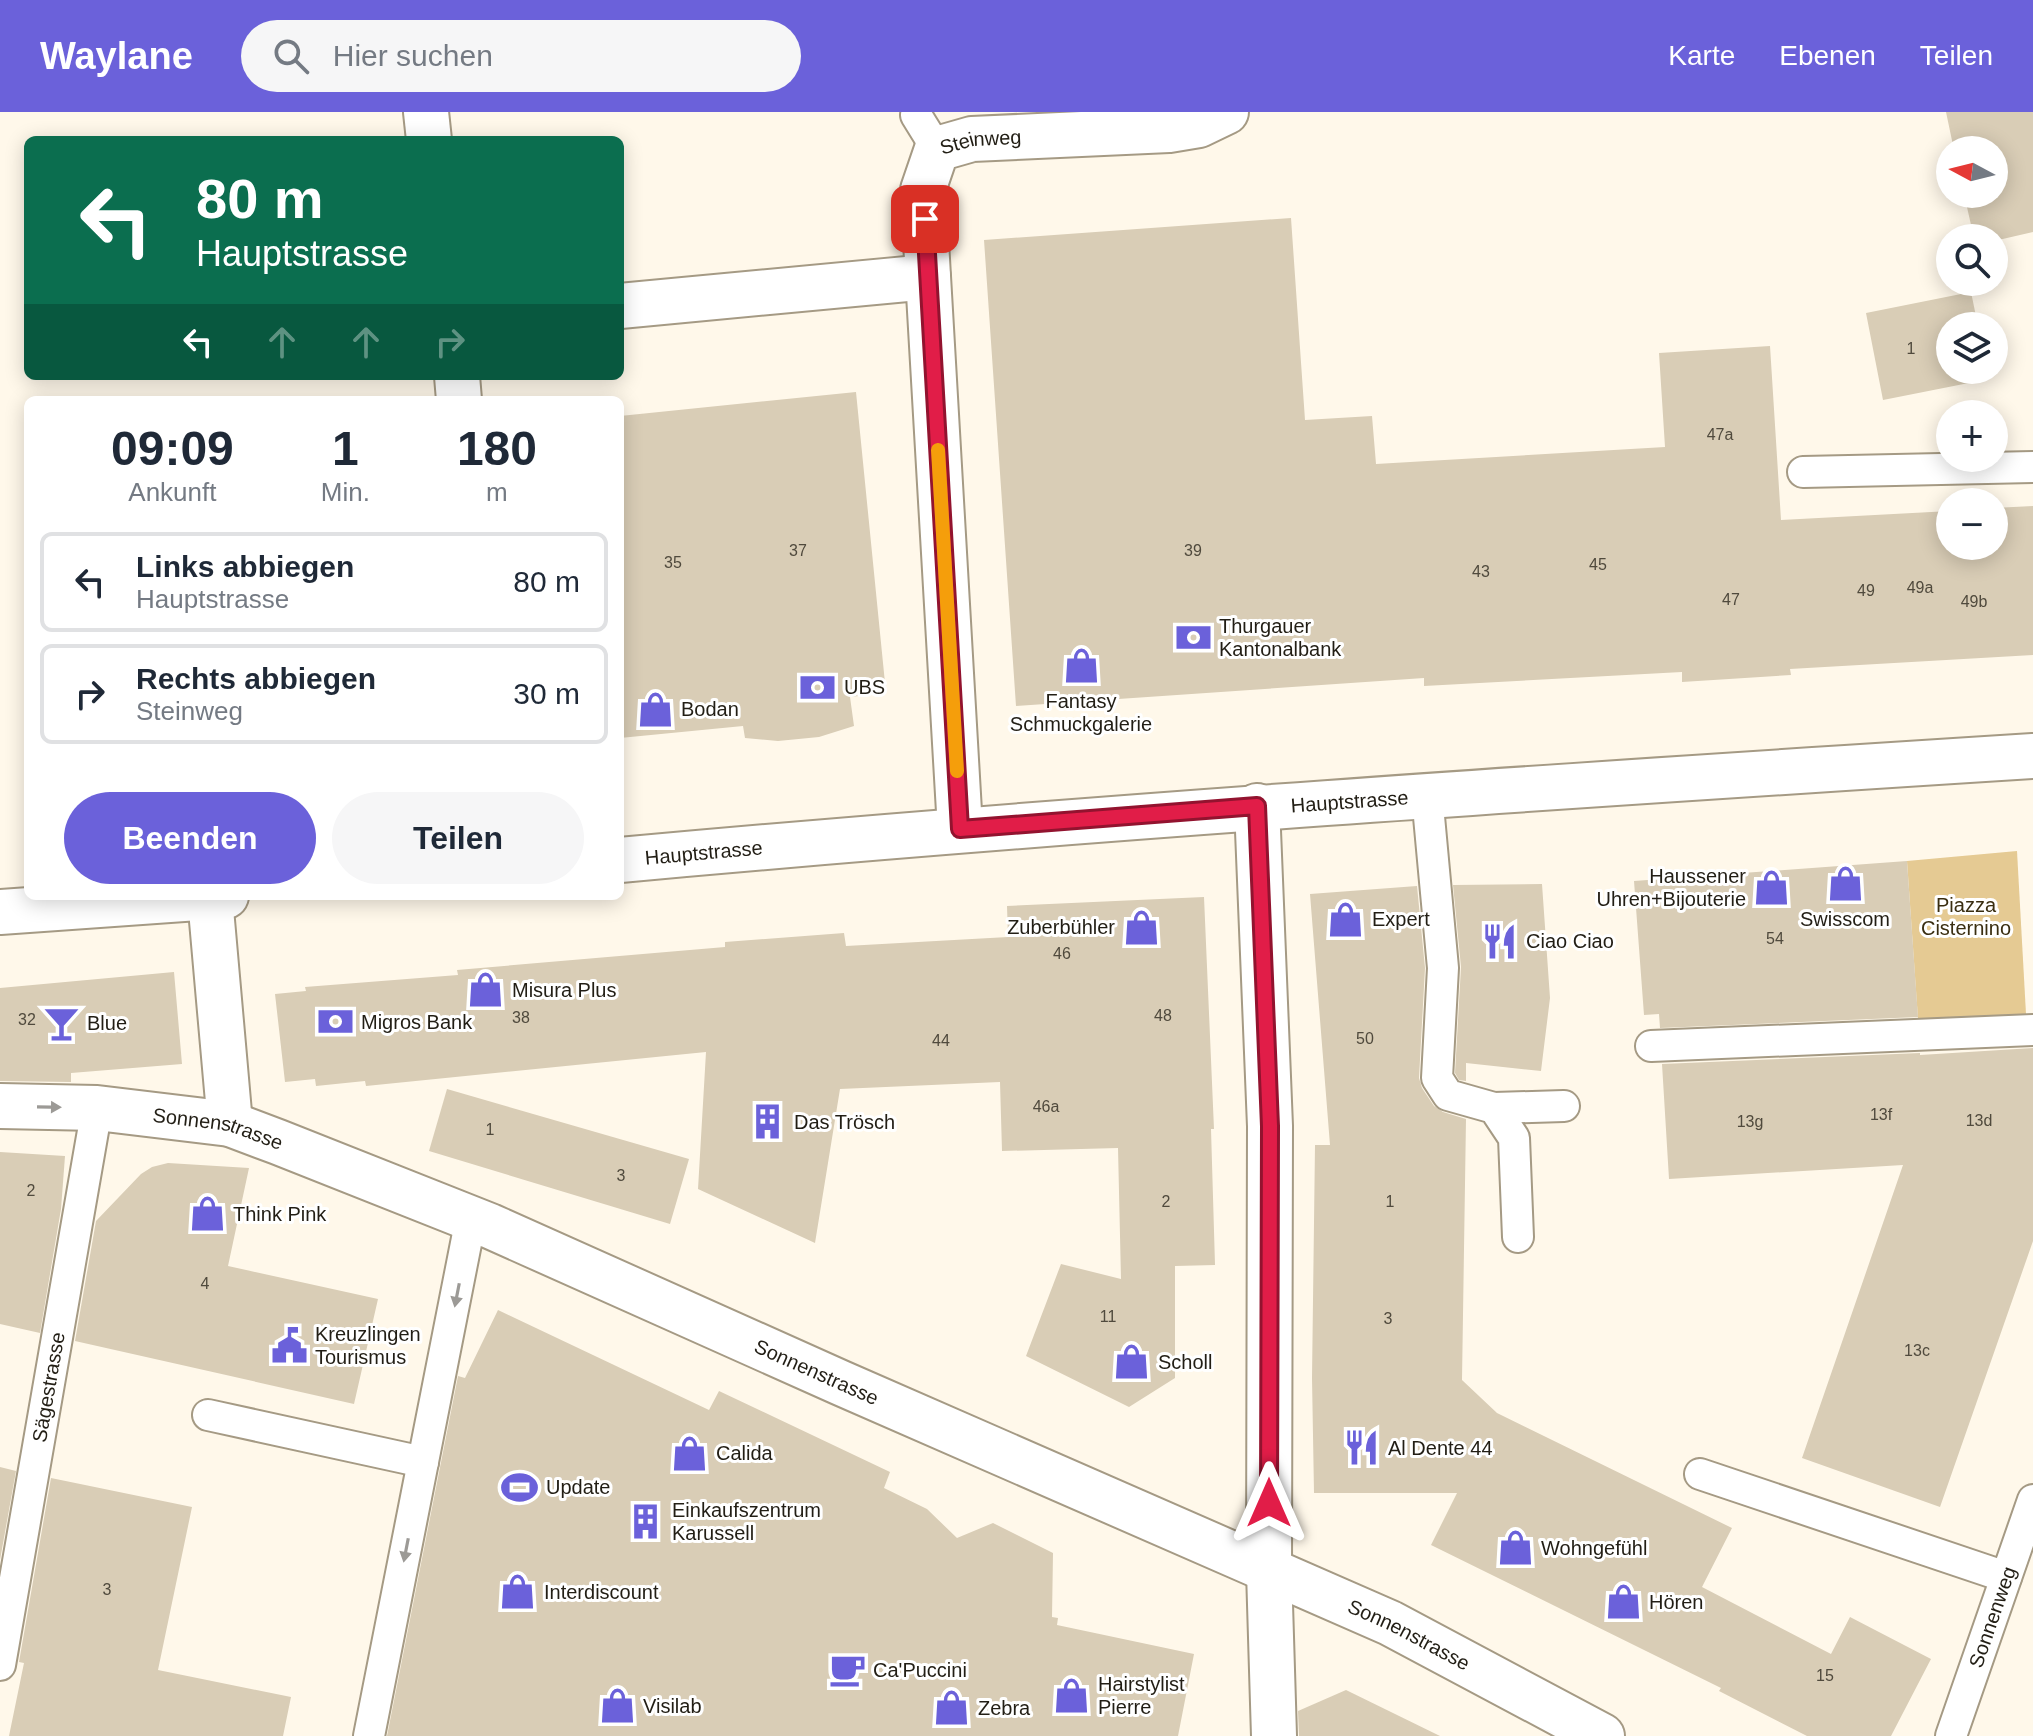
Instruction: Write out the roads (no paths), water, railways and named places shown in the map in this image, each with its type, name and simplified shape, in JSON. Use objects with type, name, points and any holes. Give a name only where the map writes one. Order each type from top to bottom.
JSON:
[{"type":"street","points":[[426,112],[429,136]]},
{"type":"street","name":"Steinweg","points":[[960,829],[923,190],[926,132],[972,139],[1169,130],[1199,125],[1226,112]]},
{"type":"street","points":[[624,306],[928,277]]},
{"type":"street","name":"Hauptstrasse","points":[[624,860],[1257,806],[2033,756]]},
{"type":"street","points":[[1257,806],[1270,1126],[1269,1571],[1274,1736]]},
{"type":"street","points":[[0,912],[174,900]]},
{"type":"street","points":[[218,900],[230,1124]]},
{"type":"street","name":"Sonnenstrasse","points":[[0,1106],[97,1108],[230,1124],[471,1218],[1390,1623],[1602,1736]]},
{"type":"lane","points":[[1803,472],[2033,467]]},
{"type":"lane","points":[[1427,795],[1443,968],[1437,1078],[1448,1095],[1494,1108],[1564,1106]]},
{"type":"lane","points":[[1651,1046],[2033,1030]]},
{"type":"lane","name":"Sägestrasse","points":[[0,1665],[97,1108]]},
{"type":"lane","points":[[1494,1108],[1514,1138],[1518,1237]]},
{"type":"lane","points":[[369,1736],[471,1218]]},
{"type":"lane","points":[[208,1415],[423,1462]]},
{"type":"lane","points":[[1700,1474],[2006,1577]]},
{"type":"lane","name":"Sonnenweg","points":[[1951,1736],[2033,1500]]},
{"type":"place","name":"Thurgauer Kantonalbank","points":[[1193,638]]},
{"type":"place","name":"Fantasy Schmuckgalerie","points":[[1081,666]]},
{"type":"place","name":"UBS","points":[[818,687]]},
{"type":"place","name":"Bodan","points":[[655,709]]},
{"type":"place","name":"Swisscom","points":[[1845,884]]},
{"type":"place","name":"Haussener Uhren+Bijouterie","points":[[1772,888]]},
{"type":"place","name":"Expert","points":[[1346,919]]},
{"type":"place","name":"Zuberbühler","points":[[1141,927]]},
{"type":"place","name":"Ciao Ciao","points":[[1500,941]]},
{"type":"place","name":"Misura Plus","points":[[486,990]]},
{"type":"place","name":"Migros Bank","points":[[335,1022]]},
{"type":"place","name":"Blue","points":[[61,1023]]},
{"type":"place","name":"Das Trösch","points":[[768,1122]]},
{"type":"place","name":"Think Pink","points":[[207,1214]]},
{"type":"place","name":"Kreuzlingen Tourismus","points":[[289,1346]]},
{"type":"place","name":"Scholl","points":[[1132,1362]]},
{"type":"place","name":"Al Dente 44","points":[[1362,1448]]},
{"type":"place","name":"Calida","points":[[690,1453]]},
{"type":"place","name":"Update","points":[[520,1487]]},
{"type":"place","name":"Einkaufszentrum Karussell","points":[[646,1522]]},
{"type":"place","name":"Wohngefühl","points":[[1515,1548]]},
{"type":"place","name":"Interdiscount","points":[[518,1592]]},
{"type":"place","name":"Hören","points":[[1623,1602]]},
{"type":"place","name":"Ca'Puccini","points":[[847,1670]]},
{"type":"place","name":"Hairstylist Pierre","points":[[1072,1695]]},
{"type":"place","name":"Visilab","points":[[617,1706]]},
{"type":"place","name":"Zebra","points":[[952,1708]]},
{"type":"park label","name":"Piazza Cisternino","points":[[1966,916]]}]
